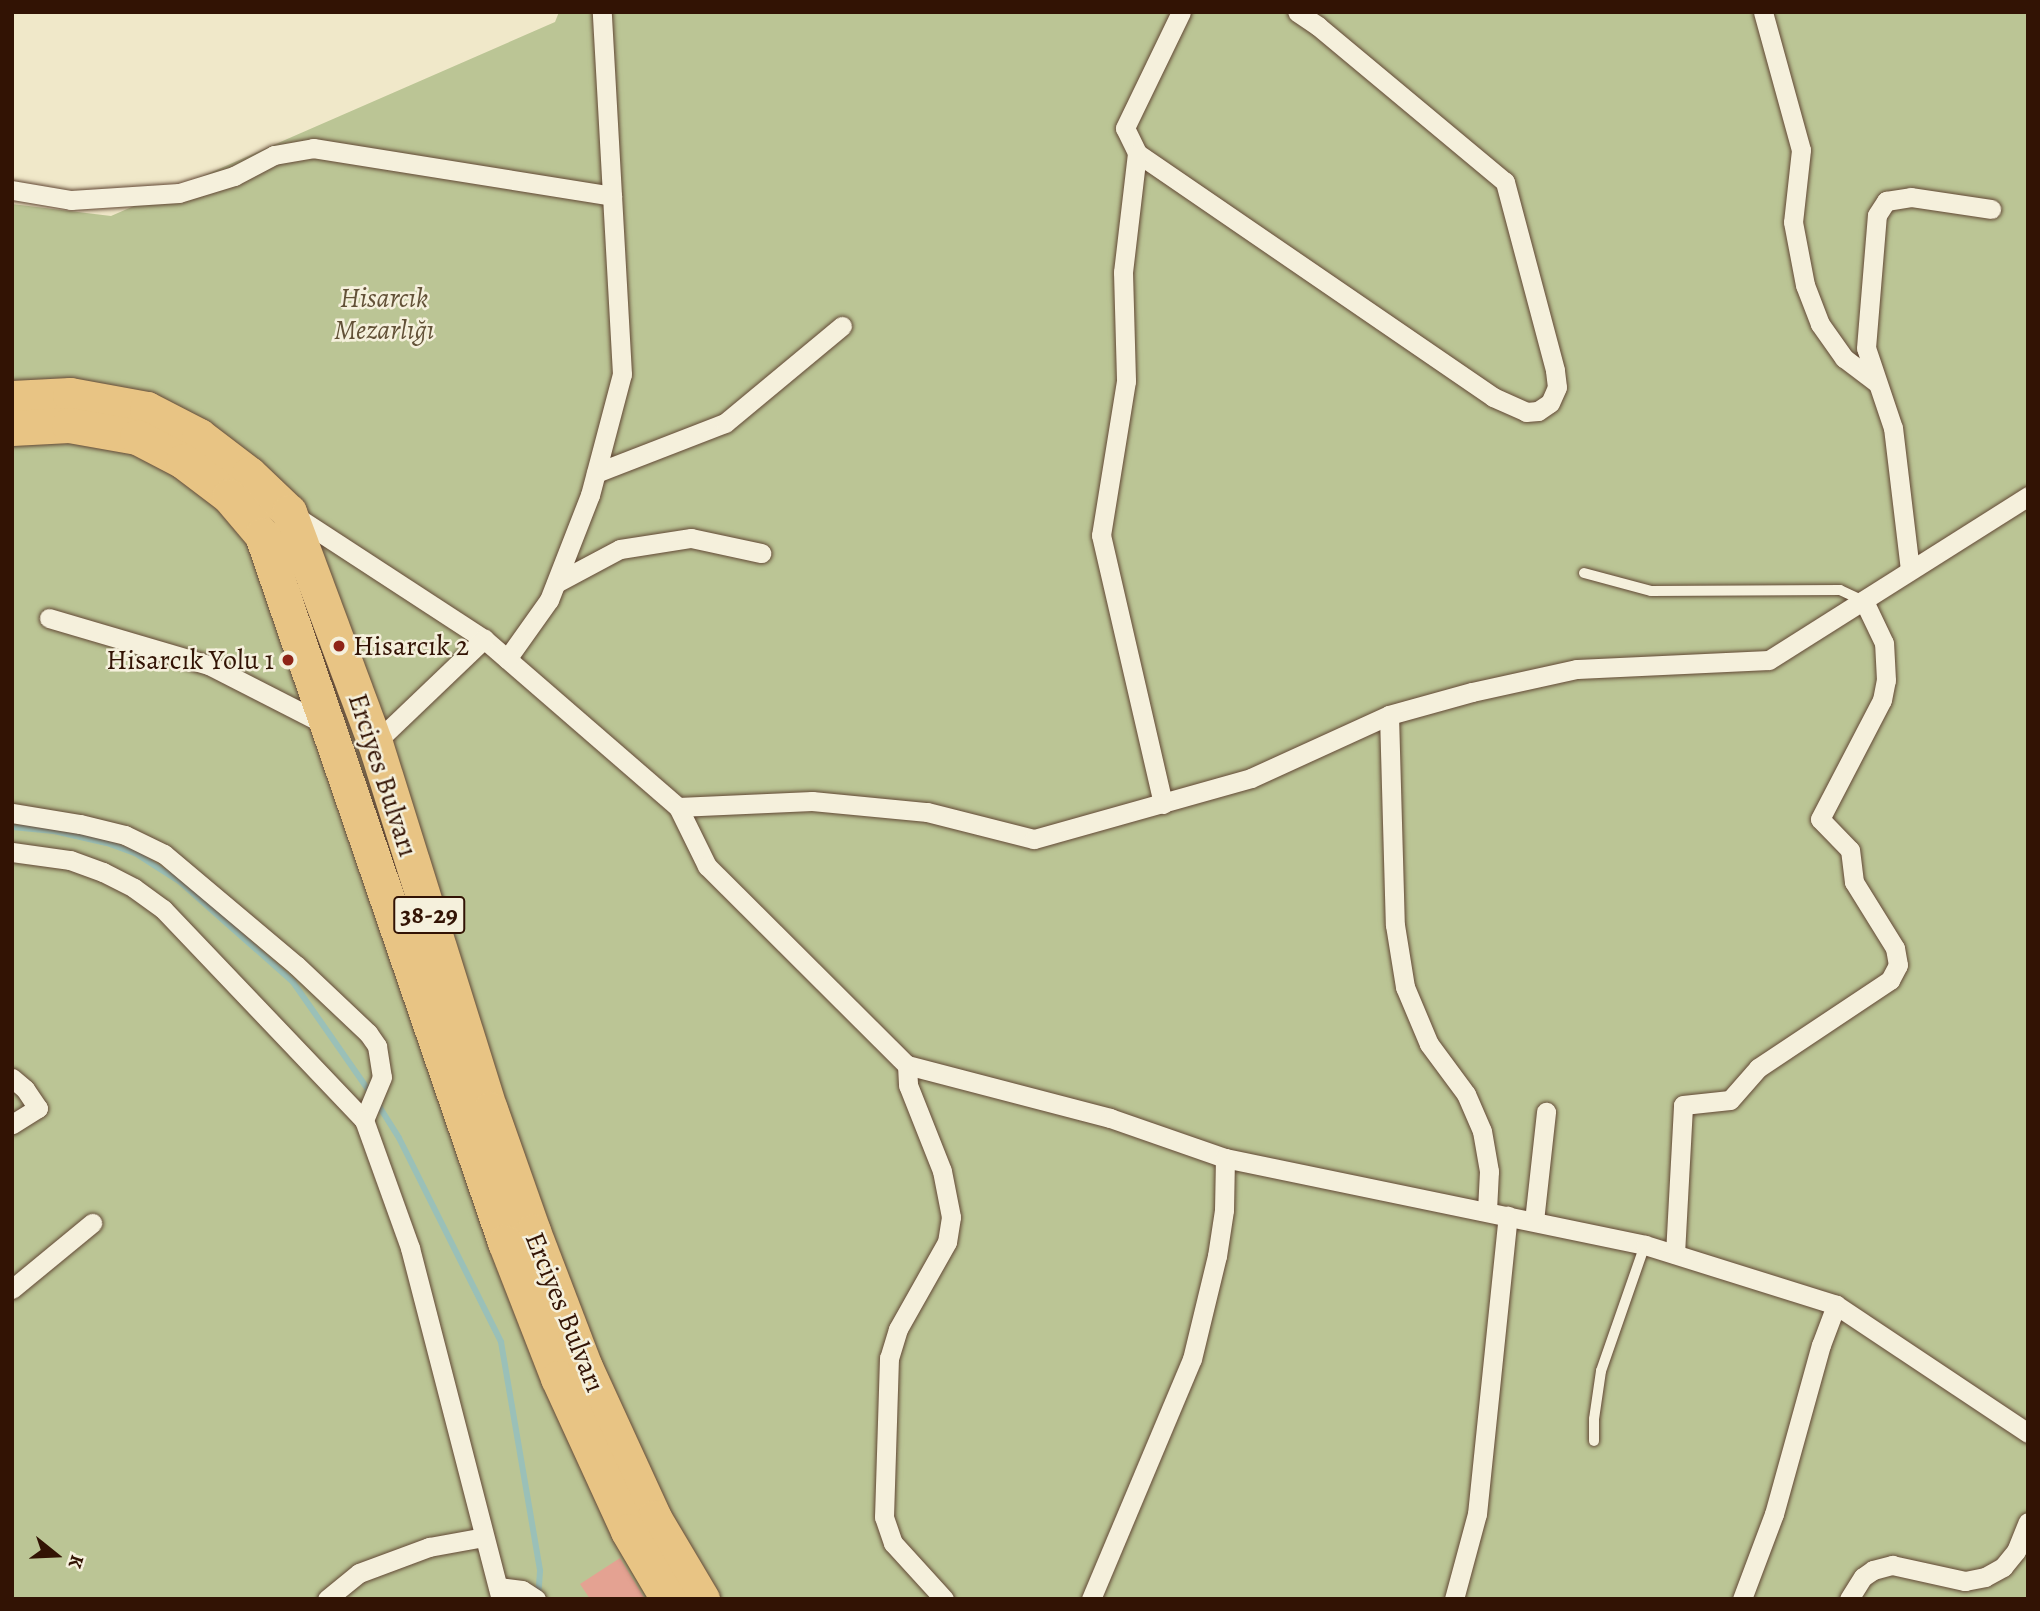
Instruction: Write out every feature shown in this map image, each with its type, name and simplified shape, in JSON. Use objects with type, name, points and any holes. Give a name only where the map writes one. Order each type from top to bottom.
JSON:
[{"type":"highway","name":"Erciyes Bulvarı","points":[[12,398],[70,395],[147,410],[199,436],[249,474],[289,512],[375,743],[490,1109],[533,1231],[585,1367],[654,1518],[702,1599]]},
{"type":"highway","name":"Erciyes Bulvarı","points":[[12,428],[69,425],[136,437],[183,461],[229,496],[262,535],[515,1266],[558,1378],[628,1531],[668,1599]]},
{"type":"street","points":[[506,659],[550,600],[596,472],[622,374],[602,12]]},
{"type":"street","points":[[1181,12],[1125,128],[1137,153],[1493,397],[1526,412],[1538,411],[1550,403],[1556,387],[1555,370],[1505,182],[1318,26],[1297,12]]},
{"type":"street","points":[[1763,12],[1801,150],[1793,222],[1805,285],[1820,324],[1844,358],[1877,383]]},
{"type":"street","points":[[12,190],[71,200],[179,193],[234,176],[274,155],[313,148],[612,196]]},
{"type":"street","points":[[1137,153],[1122,272],[1126,381],[1101,536],[1163,804]]},
{"type":"street","points":[[1910,570],[1893,428],[1866,348],[1875,222],[1880,207],[1886,201],[1911,197],[1991,209]]},
{"type":"street","points":[[596,472],[725,423],[842,326]]},
{"type":"street","points":[[678,807],[812,801],[927,812],[1034,839],[1251,778],[1389,715],[1577,669],[1769,660],[2028,496]]},
{"type":"street","points":[[289,512],[484,639],[678,807],[707,866],[907,1065],[1110,1118],[1225,1158],[1645,1245],[1836,1304],[2028,1433]]},
{"type":"street","points":[[556,583],[620,549],[691,538],[761,553]]},
{"type":"street","points":[[1675,1254],[1683,1105],[1730,1100],[1758,1068],[1890,979],[1898,965],[1895,948],[1854,882],[1850,849],[1820,819],[1882,700],[1886,680],[1884,643],[1864,601]]},
{"type":"street","points":[[48,618],[209,665],[330,727]]},
{"type":"street","points":[[375,743],[484,639]]},
{"type":"street","points":[[1389,715],[1395,925],[1405,987],[1429,1044],[1466,1094],[1482,1131],[1489,1171],[1487,1211]]},
{"type":"street","points":[[12,813],[69,821],[125,835],[164,854],[296,965],[368,1033],[381,1060],[379,1090],[367,1115]]},
{"type":"street","points":[[12,852],[70,860],[103,872],[163,909],[367,1115],[410,1248],[499,1593],[533,1596]]},
{"type":"street","points":[[907,1065],[908,1085],[942,1171],[951,1217],[947,1242],[898,1329],[889,1358],[884,1517],[894,1543],[944,1599]]},
{"type":"street","points":[[12,1078],[38,1108],[12,1124]]},
{"type":"street","points":[[1534,1221],[1546,1112]]},
{"type":"street","points":[[1091,1599],[1192,1359],[1217,1256],[1224,1210],[1225,1158]]},
{"type":"street","points":[[1454,1599],[1477,1514],[1508,1216]]},
{"type":"street","points":[[12,1289],[92,1223]]},
{"type":"street","points":[[1742,1599],[1774,1514],[1821,1345],[1836,1304]]},
{"type":"street","points":[[1849,1599],[1863,1577],[1883,1566],[1904,1566],[1965,1581],[1985,1577],[2003,1567],[2016,1551],[2028,1522]]},
{"type":"street","points":[[327,1599],[359,1573],[429,1547],[484,1537]]},
{"type":"lane","points":[[1584,573],[1651,592],[1840,590],[1864,601]]},
{"type":"lane","points":[[1594,1441],[1594,1419],[1601,1371],[1645,1245]]},
{"type":"green space","name":"Hisarcık Mezarlığı","points":[[559,12],[2028,12],[2028,1599],[12,1599],[12,204],[111,216],[555,22]]},
{"type":"building","points":[[620,1558],[645,1599],[590,1599],[580,1584]]},
{"type":"waterway","points":[[12,827],[54,831],[107,843],[135,853],[179,881],[293,982],[371,1094]]},
{"type":"waterway","points":[[377,1103],[399,1138],[501,1342],[540,1571],[538,1597]]},
{"type":"place","name":"Hisarcık 2","points":[[339,646]]},
{"type":"place","name":"Hisarcık Yolu 1","points":[[288,660]]}]
